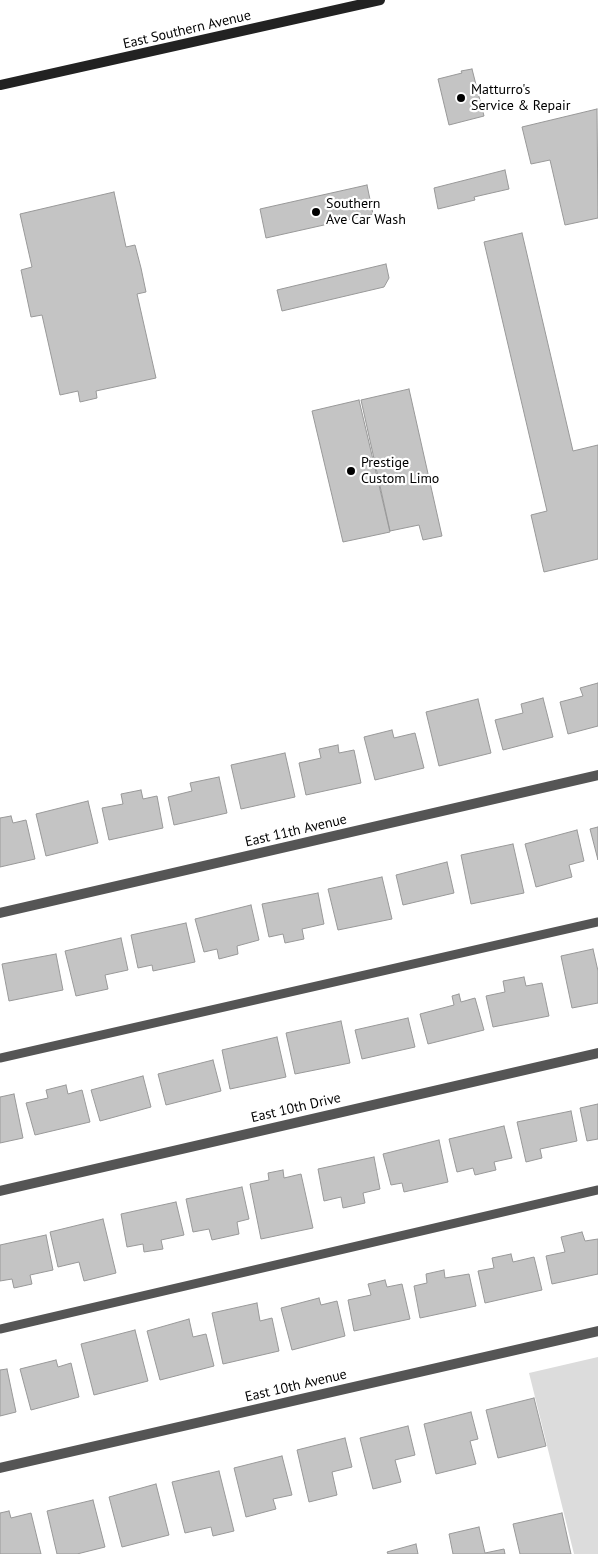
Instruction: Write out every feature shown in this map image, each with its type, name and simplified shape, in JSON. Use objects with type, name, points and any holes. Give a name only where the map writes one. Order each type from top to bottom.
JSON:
[{"type":"main road","name":"East Southern Avenue","points":[[0,85],[380,0]]},
{"type":"street","name":"East 11th Avenue","points":[[0,913],[598,775]]},
{"type":"street","name":"East 10th Drive","points":[[0,1191],[598,1053]]},
{"type":"street","name":"East 10th Avenue","points":[[0,1468],[598,1330]]},
{"type":"lane","points":[[0,1058],[598,922]]},
{"type":"lane","points":[[0,1329],[598,1190]]},
{"type":"shaded area","points":[[598,1357],[598,1554],[574,1554],[529,1373]]},
{"type":"building","name":"Matturro's Service & Repair","points":[[472,69],[484,116],[449,125],[438,79]]},
{"type":"building","points":[[597,109],[598,218],[565,225],[550,160],[531,164],[522,127]]},
{"type":"building","points":[[505,170],[509,189],[474,197],[475,200],[438,209],[434,188]]},
{"type":"building","name":"Southern Ave Car Wash","points":[[367,185],[373,214],[266,238],[260,209]]},
{"type":"building","points":[[114,192],[126,247],[135,245],[141,268],[146,292],[137,294],[156,378],[96,391],[97,398],[80,402],[78,391],[60,395],[42,315],[31,317],[21,270],[32,267],[20,214]]},
{"type":"building","points":[[522,233],[573,451],[598,445],[598,559],[544,572],[531,515],[547,511],[484,242]]},
{"type":"building","points":[[386,264],[389,278],[384,287],[282,311],[277,290]]},
{"type":"building","points":[[409,389],[442,536],[423,540],[419,525],[390,531],[361,400]]},
{"type":"building","name":"Prestige Custom Limo","points":[[359,400],[390,532],[343,542],[312,411]]},
{"type":"building","points":[[598,683],[598,726],[568,734],[560,702],[583,696],[580,688]]},
{"type":"building","points":[[543,698],[553,737],[503,750],[495,720],[523,713],[521,704]]},
{"type":"building","points":[[478,699],[491,753],[439,766],[426,712]]},
{"type":"building","points":[[392,730],[394,738],[415,733],[424,768],[375,780],[364,737]]},
{"type":"building","points":[[338,745],[339,753],[354,750],[361,783],[306,795],[299,763],[321,758],[319,749]]},
{"type":"building","points":[[285,753],[295,797],[241,809],[231,765]]},
{"type":"building","points":[[219,777],[227,813],[174,825],[168,797],[192,791],[190,783]]},
{"type":"building","points":[[141,790],[143,799],[157,796],[163,828],[109,840],[102,808],[123,804],[121,794]]},
{"type":"building","points":[[88,801],[98,843],[46,856],[36,814]]},
{"type":"building","points":[[11,816],[13,823],[26,820],[35,859],[0,867],[0,818]]},
{"type":"building","points":[[598,827],[598,860],[590,829]]},
{"type":"building","points":[[577,830],[584,861],[569,865],[572,877],[536,887],[525,844]]},
{"type":"building","points":[[513,844],[524,893],[471,904],[461,855]]},
{"type":"building","points":[[447,862],[454,893],[403,905],[396,875]]},
{"type":"building","points":[[382,877],[392,919],[338,930],[328,889]]},
{"type":"building","points":[[318,893],[324,924],[302,929],[304,939],[285,943],[283,934],[269,937],[262,904]]},
{"type":"building","points":[[251,905],[259,940],[237,946],[238,954],[219,959],[217,949],[204,952],[195,919]]},
{"type":"building","points":[[186,923],[195,962],[153,971],[152,965],[138,968],[131,935]]},
{"type":"building","points":[[121,938],[128,970],[105,975],[108,989],[76,996],[65,951]]},
{"type":"building","points":[[593,949],[598,971],[598,1003],[572,1008],[561,956]]},
{"type":"building","points":[[56,954],[63,990],[9,1001],[2,964]]},
{"type":"building","points":[[524,977],[526,986],[542,983],[549,1016],[493,1027],[486,996],[505,992],[503,981]]},
{"type":"building","points":[[459,994],[461,1002],[475,998],[484,1030],[428,1044],[420,1014],[454,1005],[452,996]]},
{"type":"building","points":[[408,1018],[415,1047],[362,1059],[355,1030]]},
{"type":"building","points":[[341,1021],[350,1063],[295,1074],[286,1033]]},
{"type":"building","points":[[277,1037],[286,1077],[230,1089],[222,1050]]},
{"type":"building","points":[[213,1060],[221,1091],[166,1105],[158,1074]]},
{"type":"building","points":[[143,1076],[151,1107],[100,1121],[91,1090]]},
{"type":"building","points":[[66,1085],[68,1094],[82,1090],[90,1122],[35,1135],[26,1103],[48,1098],[46,1090]]},
{"type":"building","points":[[14,1094],[23,1138],[0,1143],[0,1097]]},
{"type":"building","points":[[598,1104],[598,1139],[587,1141],[580,1108]]},
{"type":"building","points":[[571,1111],[577,1141],[540,1149],[542,1158],[526,1162],[517,1122]]},
{"type":"building","points":[[504,1126],[512,1158],[494,1162],[496,1170],[475,1175],[473,1168],[457,1172],[449,1139]]},
{"type":"building","points":[[439,1140],[448,1182],[404,1192],[402,1183],[391,1185],[383,1154]]},
{"type":"building","points":[[374,1157],[380,1189],[363,1193],[365,1203],[343,1208],[341,1197],[324,1201],[318,1169]]},
{"type":"building","points":[[283,1170],[284,1178],[301,1174],[313,1228],[261,1239],[250,1184],[269,1180],[268,1173]]},
{"type":"building","points":[[242,1187],[249,1219],[237,1222],[239,1234],[212,1240],[209,1229],[193,1232],[186,1199]]},
{"type":"building","points":[[176,1202],[184,1235],[161,1240],[163,1249],[144,1252],[143,1244],[127,1247],[121,1214]]},
{"type":"building","points":[[103,1219],[116,1273],[84,1281],[79,1262],[58,1267],[50,1232]]},
{"type":"building","points":[[582,1232],[585,1241],[598,1239],[598,1274],[552,1284],[546,1256],[565,1252],[561,1237]]},
{"type":"building","points":[[46,1235],[53,1270],[30,1275],[32,1284],[14,1288],[12,1279],[0,1281],[0,1245]]},
{"type":"building","points":[[511,1254],[513,1262],[534,1257],[542,1290],[485,1303],[478,1271],[494,1268],[492,1258]]},
{"type":"building","points":[[444,1270],[445,1278],[469,1274],[476,1306],[420,1318],[414,1286],[427,1283],[426,1274]]},
{"type":"building","points":[[385,1280],[387,1287],[402,1284],[410,1319],[354,1331],[348,1300],[371,1295],[368,1284]]},
{"type":"building","points":[[319,1298],[321,1305],[337,1301],[345,1336],[292,1350],[281,1308]]},
{"type":"building","points":[[257,1303],[260,1321],[272,1318],[279,1351],[223,1364],[212,1313]]},
{"type":"building","points":[[189,1319],[193,1337],[206,1334],[214,1366],[160,1380],[147,1331]]},
{"type":"building","points":[[135,1330],[148,1381],[94,1395],[81,1344]]},
{"type":"building","points":[[56,1360],[58,1367],[71,1363],[79,1397],[31,1410],[20,1369]]},
{"type":"building","points":[[7,1369],[16,1412],[0,1416],[0,1370]]},
{"type":"building","points":[[534,1398],[546,1446],[498,1458],[486,1410]]},
{"type":"building","points":[[471,1412],[478,1439],[470,1441],[476,1464],[436,1474],[424,1424]]},
{"type":"building","points":[[408,1426],[415,1455],[395,1460],[401,1482],[373,1489],[360,1438]]},
{"type":"building","points":[[345,1438],[352,1467],[332,1472],[337,1495],[309,1502],[297,1450]]},
{"type":"building","points":[[282,1456],[292,1495],[273,1499],[276,1509],[246,1517],[234,1468]]},
{"type":"building","points":[[219,1471],[234,1531],[213,1536],[211,1527],[185,1533],[172,1482]]},
{"type":"building","points":[[156,1484],[169,1535],[122,1547],[109,1497]]},
{"type":"building","points":[[93,1500],[105,1547],[77,1554],[57,1554],[47,1511]]},
{"type":"building","points":[[9,1511],[11,1518],[31,1513],[41,1554],[0,1554],[0,1513]]},
{"type":"building","points":[[562,1513],[571,1554],[520,1554],[513,1524]]},
{"type":"building","points":[[479,1527],[485,1553],[504,1549],[505,1554],[453,1554],[449,1534]]},
{"type":"building","points":[[416,1544],[418,1554],[388,1554],[387,1552]]},
{"type":"place","name":"Matturro's Service & Repair","points":[[461,98]]},
{"type":"place","name":"Southern Ave Car Wash","points":[[316,212]]},
{"type":"place","name":"Prestige Custom Limo","points":[[351,471]]}]
